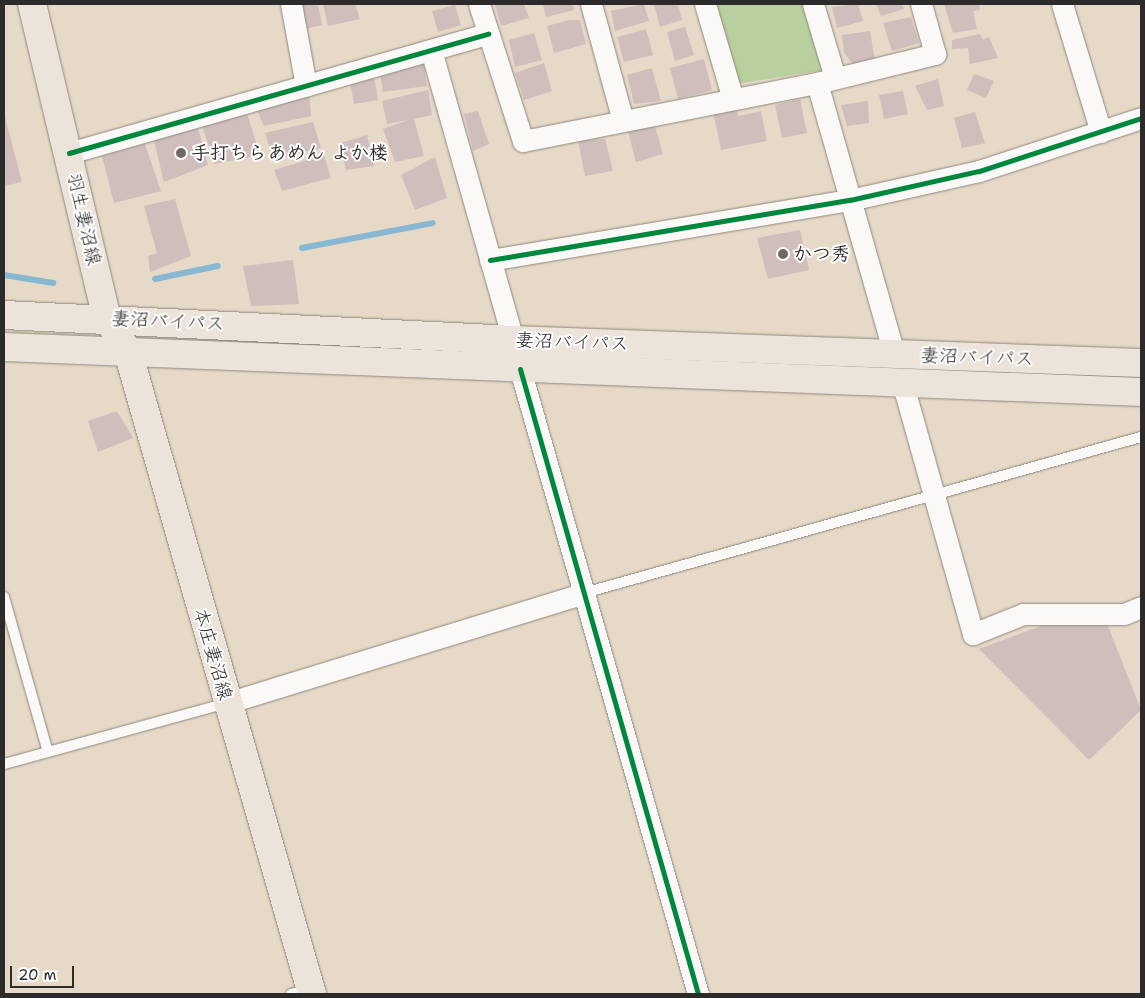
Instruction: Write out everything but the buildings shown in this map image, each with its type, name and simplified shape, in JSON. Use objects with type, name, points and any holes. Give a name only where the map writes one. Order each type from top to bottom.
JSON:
[{"type":"main road","name":"羽生妻沼線","points":[[32,4],[107,318]]},
{"type":"main road","name":"妻沼バイパス","points":[[4,315],[107,318],[513,340],[1141,363]]},
{"type":"main road","name":"本庄妻沼線","points":[[107,318],[128,352],[227,703],[305,993]]},
{"type":"main road","name":"妻沼バイパス","points":[[4,347],[903,385],[1141,392]]},
{"type":"street","points":[[290,4],[306,86]]},
{"type":"street","points":[[479,4],[523,141],[826,80],[935,54],[921,4]]},
{"type":"street","points":[[590,4],[623,121]]},
{"type":"street","points":[[705,4],[733,99]]},
{"type":"street","points":[[813,4],[850,200],[894,354]]},
{"type":"street","points":[[1062,4],[1101,132]]},
{"type":"street","points":[[69,153],[488,34]]},
{"type":"street","points":[[431,50],[513,340]]},
{"type":"street","points":[[490,260],[850,200],[979,170],[1141,118]]},
{"type":"street","points":[[520,369],[698,994]]},
{"type":"street","points":[[903,385],[936,492],[973,634],[1023,614],[1124,614],[1141,607]]},
{"type":"street","points":[[227,703],[584,594]]},
{"type":"lane","points":[[584,594],[936,492],[1141,437]]},
{"type":"lane","points":[[4,597],[48,752]]},
{"type":"lane","points":[[4,764],[227,703]]},
{"type":"green space","points":[[714,4],[804,4],[823,70],[737,84]]},
{"type":"waterway","points":[[302,248],[433,223]]},
{"type":"waterway","points":[[155,279],[218,266]]},
{"type":"waterway","points":[[4,275],[53,283]]},
{"type":"cycle path","points":[[69,153],[488,34]]},
{"type":"cycle path","points":[[490,260],[850,200],[979,171],[1141,118]]},
{"type":"cycle path","points":[[520,369],[698,994]]},
{"type":"place","name":"手打ちらあめん よか楼","points":[[181,153]]},
{"type":"place","name":"かつ秀","points":[[783,254]]}]
